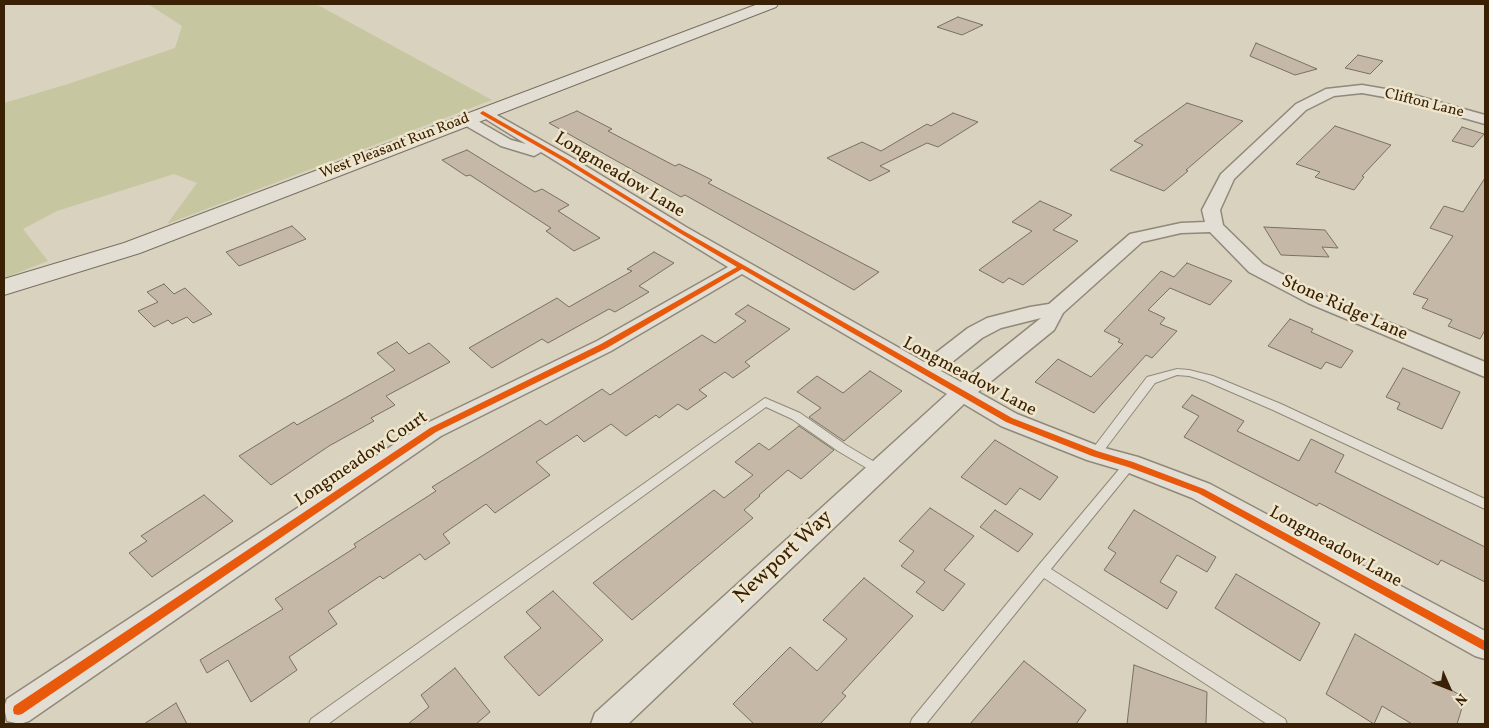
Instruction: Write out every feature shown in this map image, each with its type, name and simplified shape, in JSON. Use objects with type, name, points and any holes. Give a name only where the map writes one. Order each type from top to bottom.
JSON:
[{"type":"main road","name":"West Pleasant Run Road","points":[[4,286],[132,248],[771,4]]},
{"type":"main road","name":"West Pleasant Run Road","points":[[4,304],[76,276],[132,248]]},
{"type":"street","name":"Clifton Lane","points":[[1215,227],[1211,210],[1227,177],[1301,108],[1331,92],[1362,89],[1403,96],[1485,120]]},
{"type":"street","name":"Longmeadow Lane","points":[[474,117],[506,144],[565,160],[741,267],[1009,420],[1095,454],[1130,464],[1200,491],[1485,646]]},
{"type":"street","name":"Newport Way","points":[[606,724],[962,393],[1047,325],[1055,310],[1136,238],[1181,228],[1215,227]]},
{"type":"street","name":"Stone Ridge Lane","points":[[1215,227],[1256,268],[1315,299],[1485,370]]},
{"type":"street","name":"Longmeadow Court","points":[[14,717],[433,430],[604,346],[741,267]]},
{"type":"street","points":[[925,372],[975,333],[994,323],[1030,313],[1055,310]]},
{"type":"street","points":[[994,323],[1026,342]]},
{"type":"lane","points":[[1095,454],[1151,380],[1177,372],[1189,372],[1209,378],[1277,407],[1485,504]]},
{"type":"lane","points":[[316,724],[765,402],[796,416],[842,448],[879,470]]},
{"type":"lane","points":[[918,724],[1130,464]]},
{"type":"lane","points":[[1042,570],[1280,724]]},
{"type":"green space","points":[[148,4],[316,4],[492,100],[167,224],[197,183],[174,174],[57,211],[23,229],[48,261],[4,278],[4,103],[68,84],[175,48],[182,26]]},
{"type":"building","points":[[958,17],[983,25],[962,35],[937,27]]},
{"type":"building","points":[[1256,43],[1317,69],[1295,75],[1250,56]]},
{"type":"building","points":[[1358,55],[1383,61],[1370,74],[1345,68]]},
{"type":"building","points":[[1187,103],[1243,121],[1164,191],[1110,170],[1143,145],[1134,141]]},
{"type":"building","points":[[577,111],[612,129],[608,131],[675,166],[679,164],[712,180],[708,183],[879,272],[854,290],[685,195],[681,197],[549,123]]},
{"type":"building","points":[[953,113],[978,122],[938,147],[927,143],[880,166],[890,171],[870,181],[827,158],[862,142],[881,151],[927,124],[931,126]]},
{"type":"building","points":[[1335,126],[1391,145],[1362,176],[1364,177],[1354,190],[1315,177],[1320,172],[1296,164]]},
{"type":"building","points":[[1462,127],[1484,134],[1473,147],[1452,141]]},
{"type":"building","points":[[467,150],[535,192],[542,189],[569,205],[558,211],[600,238],[574,251],[546,231],[551,228],[470,175],[466,176],[442,160]]},
{"type":"building","points":[[1485,178],[1485,330],[1480,339],[1448,326],[1452,320],[1422,308],[1428,299],[1413,294],[1453,236],[1430,228],[1444,206],[1463,212]]},
{"type":"building","points":[[1040,201],[1072,215],[1053,230],[1078,241],[1023,285],[1009,278],[1003,283],[979,270],[1032,231],[1012,222]]},
{"type":"building","points":[[292,226],[306,239],[239,266],[226,252]]},
{"type":"building","points":[[1264,227],[1325,230],[1338,248],[1322,247],[1329,257],[1281,255]]},
{"type":"building","points":[[654,252],[674,263],[639,286],[649,292],[615,312],[609,309],[548,343],[542,339],[492,368],[469,348],[557,298],[569,307],[632,271],[627,269]]},
{"type":"building","points":[[1187,263],[1232,281],[1210,305],[1170,288],[1148,310],[1165,318],[1160,324],[1177,331],[1152,358],[1146,355],[1094,413],[1035,382],[1058,359],[1091,377],[1123,344],[1118,342],[1120,339],[1104,331],[1161,271],[1174,277]]},
{"type":"building","points":[[164,284],[174,294],[185,288],[212,314],[193,323],[187,317],[172,324],[168,320],[154,327],[138,311],[158,302],[147,292]]},
{"type":"building","points":[[748,305],[790,329],[745,362],[750,366],[733,378],[725,372],[699,390],[707,396],[687,410],[678,404],[659,418],[656,415],[626,436],[611,424],[584,442],[577,435],[536,462],[550,475],[495,513],[486,504],[443,534],[450,543],[425,560],[420,554],[383,579],[380,576],[328,611],[337,624],[289,657],[297,670],[251,702],[228,660],[207,673],[200,660],[283,609],[275,599],[356,547],[354,544],[436,491],[432,487],[540,420],[546,425],[602,389],[610,395],[702,335],[715,343],[746,321],[735,314]]},
{"type":"building","points":[[1290,319],[1313,329],[1311,332],[1353,351],[1341,368],[1326,362],[1321,369],[1268,346]]},
{"type":"building","points":[[397,342],[409,354],[429,343],[450,362],[386,396],[395,405],[371,418],[374,421],[329,446],[271,485],[239,456],[294,422],[297,425],[395,370],[377,353]]},
{"type":"building","points":[[1403,368],[1460,392],[1442,429],[1397,409],[1400,403],[1386,397]]},
{"type":"building","points":[[870,371],[902,391],[844,441],[809,417],[821,408],[797,392],[817,376],[843,393]]},
{"type":"building","points":[[1192,395],[1244,421],[1237,431],[1299,461],[1311,439],[1344,455],[1335,472],[1485,547],[1485,582],[1441,560],[1438,565],[1319,503],[1317,506],[1184,437],[1199,416],[1182,407]]},
{"type":"building","points":[[799,426],[834,450],[801,479],[788,470],[744,510],[753,518],[632,620],[593,583],[714,490],[724,498],[753,475],[735,462],[759,443],[769,450]]},
{"type":"building","points":[[995,440],[1058,477],[1040,500],[1020,488],[1006,505],[961,477]]},
{"type":"building","points":[[204,495],[233,521],[152,577],[129,553],[147,541],[141,536]]},
{"type":"building","points":[[930,508],[974,536],[944,570],[965,584],[943,611],[916,592],[925,582],[901,566],[914,551],[899,541]]},
{"type":"building","points":[[995,510],[1033,534],[1018,552],[980,527]]},
{"type":"building","points":[[1134,510],[1216,557],[1207,572],[1177,555],[1160,582],[1177,592],[1167,609],[1104,570],[1116,553],[1108,548]]},
{"type":"building","points":[[1236,574],[1320,623],[1300,661],[1215,608]]},
{"type":"building","points":[[864,578],[913,616],[842,693],[846,696],[820,724],[754,724],[733,704],[790,647],[817,671],[847,639],[823,620]]},
{"type":"building","points":[[553,591],[603,640],[539,696],[504,657],[541,628],[526,612]]},
{"type":"building","points":[[1355,634],[1465,698],[1457,724],[1412,724],[1382,706],[1374,724],[1326,694]]},
{"type":"building","points":[[1024,661],[1086,710],[1076,724],[970,724]]},
{"type":"building","points":[[1134,665],[1207,692],[1206,724],[1127,724]]},
{"type":"building","points":[[455,668],[490,712],[476,724],[408,724],[429,707],[421,695]]},
{"type":"building","points":[[176,703],[187,724],[144,724]]},
{"type":"cycle path","points":[[483,113],[565,160],[680,231],[1009,420],[1095,454],[1130,464],[1201,491],[1485,646]]},
{"type":"cycle path","points":[[18,710],[433,430],[604,346],[741,267]]}]
